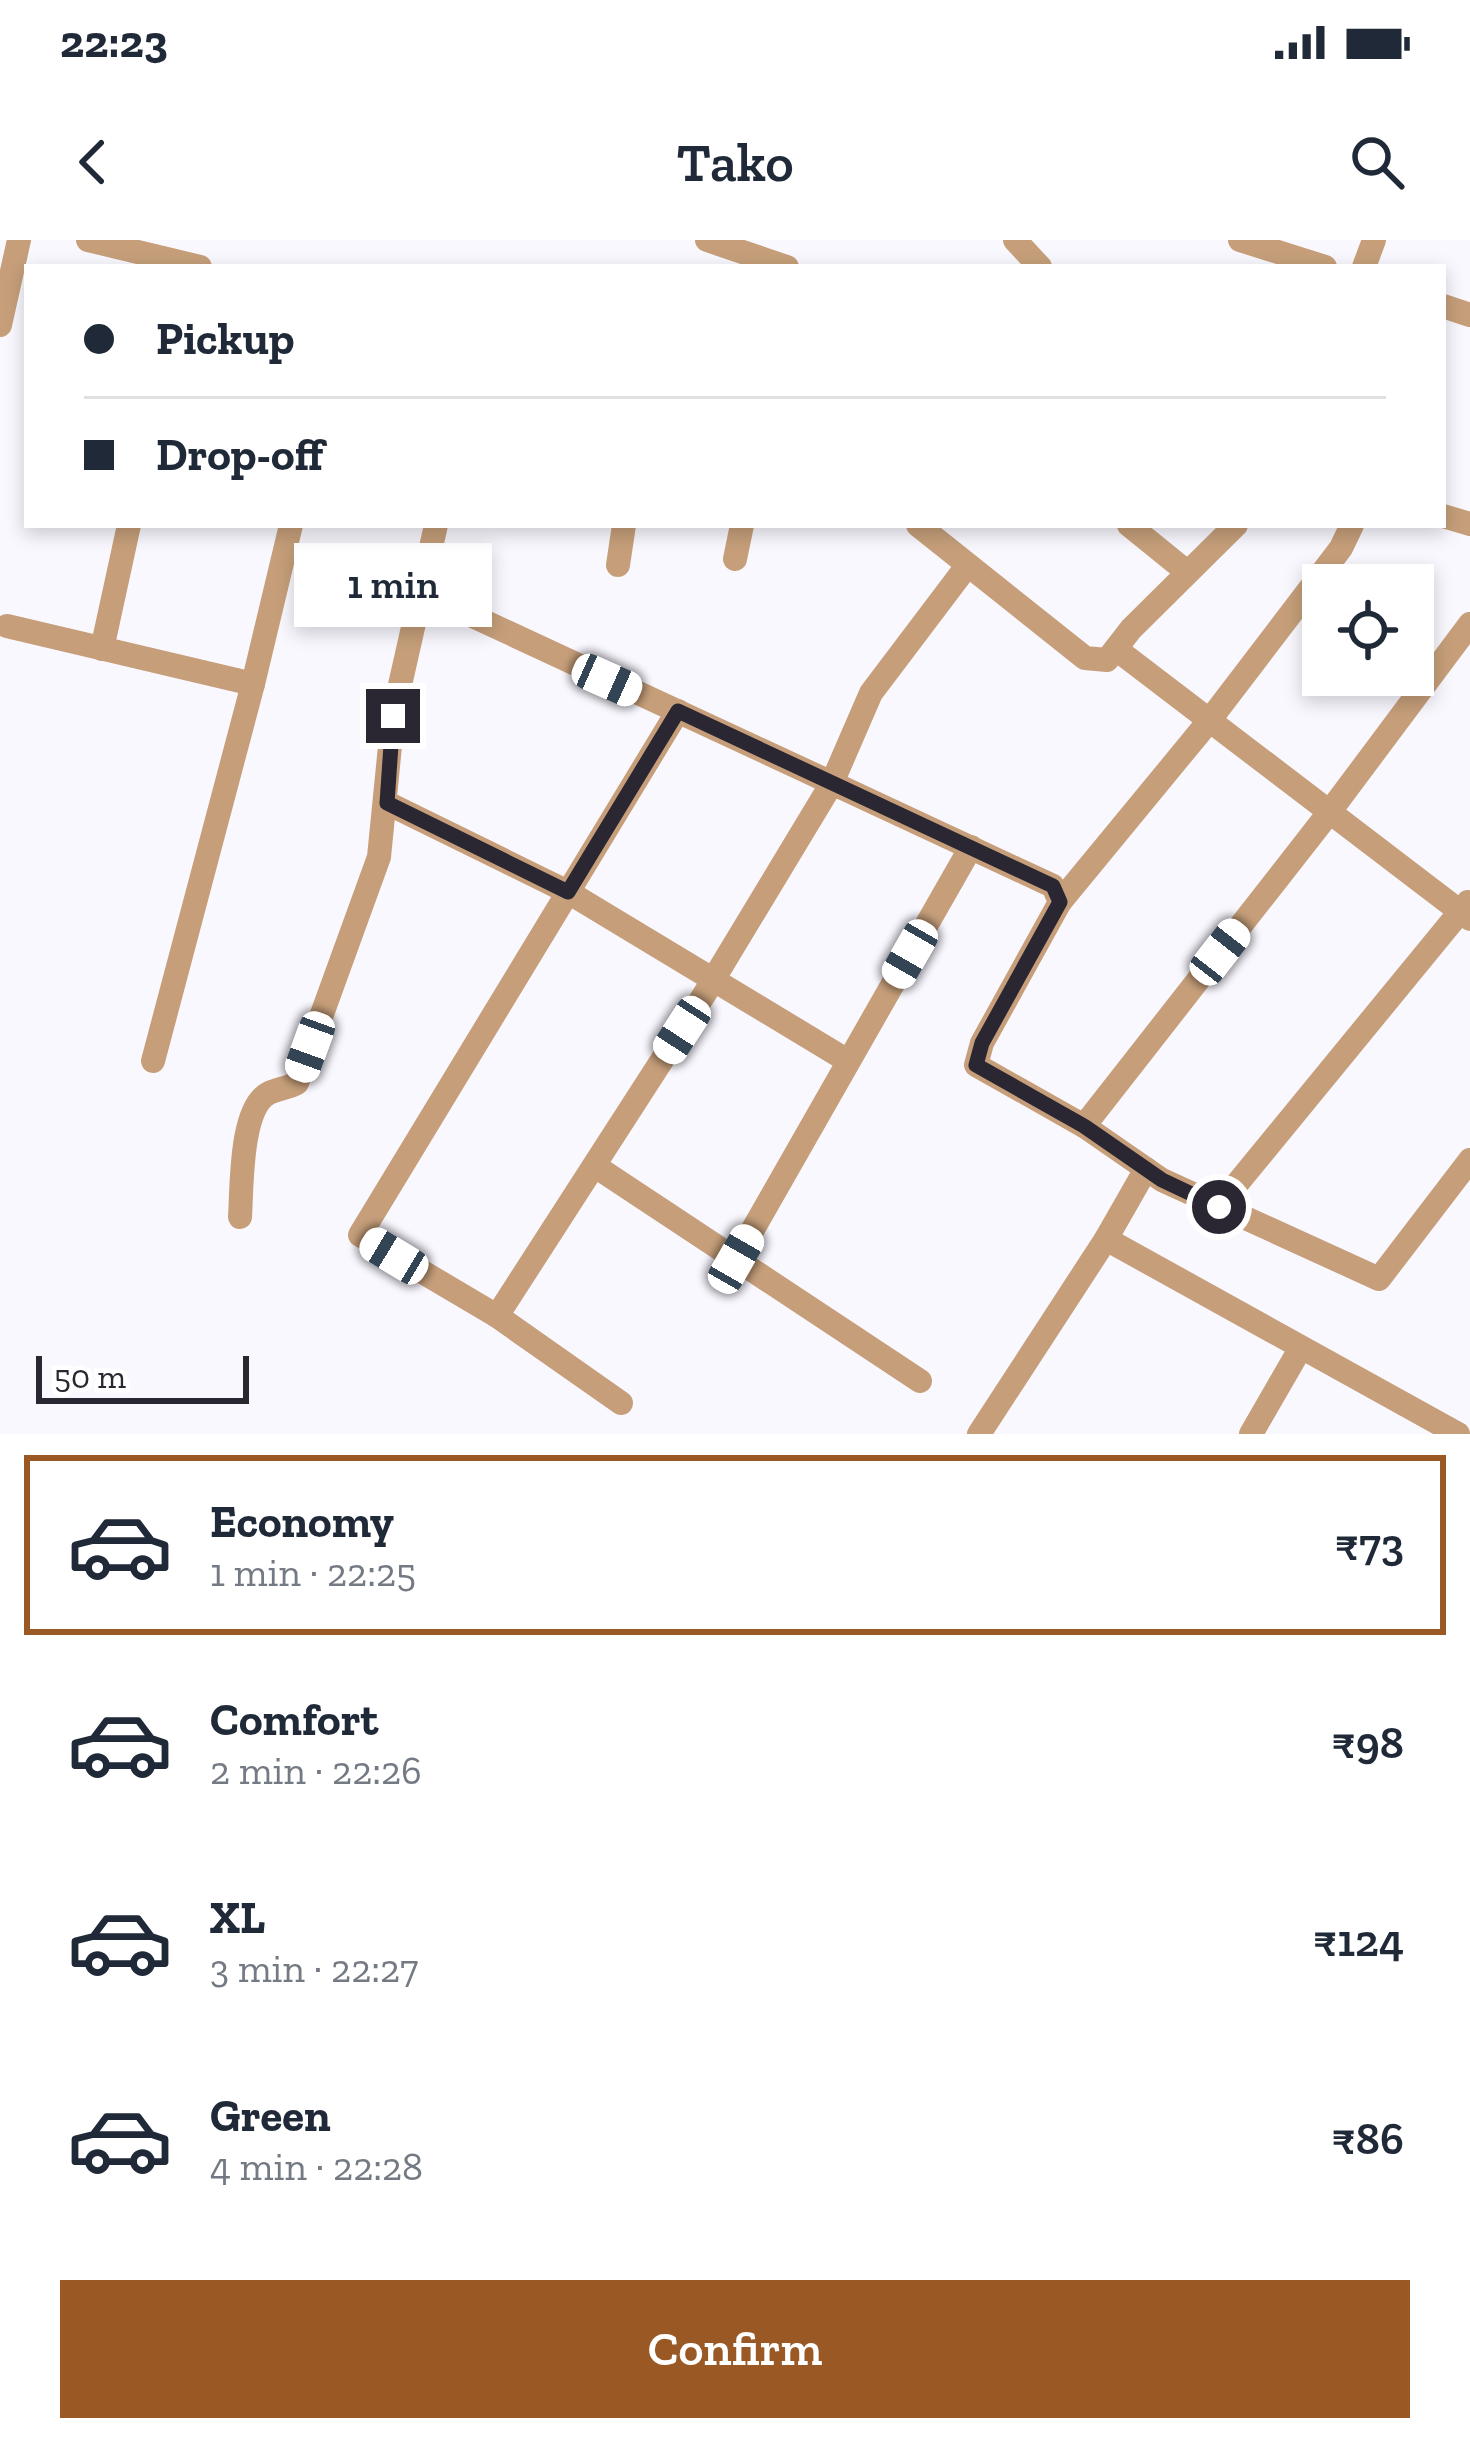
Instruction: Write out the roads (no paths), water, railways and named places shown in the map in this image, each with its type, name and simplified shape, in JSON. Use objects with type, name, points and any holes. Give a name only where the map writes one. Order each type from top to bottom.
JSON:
[{"type":"street","points":[[0,326],[20,240]]},
{"type":"street","points":[[88,240],[181,264]]},
{"type":"street","points":[[707,240],[778,264]]},
{"type":"street","points":[[1015,240],[1037,264]]},
{"type":"street","points":[[1240,240],[1316,264]]},
{"type":"street","points":[[102,649],[128,528]]},
{"type":"street","points":[[153,1061],[290,528]]},
{"type":"street","points":[[239,1217],[249,1120],[270,1091],[297,1083],[379,857],[393,716],[435,528]]},
{"type":"street","points":[[618,565],[624,528]]},
{"type":"street","points":[[735,560],[741,528]]},
{"type":"street","points":[[922,528],[1085,658],[1107,660],[1233,528]]},
{"type":"street","points":[[1134,528],[1187,572]]},
{"type":"street","points":[[1351,528],[1341,548],[1209,721],[1060,902],[982,1043],[976,1065],[1219,1207],[1379,1279],[1470,1160]]},
{"type":"street","points":[[497,1316],[713,980],[832,783],[871,693],[968,566]]},
{"type":"street","points":[[421,592],[1053,886],[1060,902]]},
{"type":"street","points":[[1084,1126],[1470,624]]},
{"type":"street","points":[[7,626],[253,684]]},
{"type":"street","points":[[1116,649],[1328,814],[1467,910],[1219,1207]]},
{"type":"street","points":[[621,1402],[497,1316],[360,1235],[678,711]]},
{"type":"street","points":[[387,803],[568,892],[848,1061]]},
{"type":"street","points":[[736,1259],[971,847]]},
{"type":"street","points":[[595,1166],[920,1381]]},
{"type":"street","points":[[979,1434],[1106,1240],[1146,1168]]},
{"type":"street","points":[[1106,1240],[1458,1434]]},
{"type":"street","points":[[1251,1434],[1300,1349]]}]
